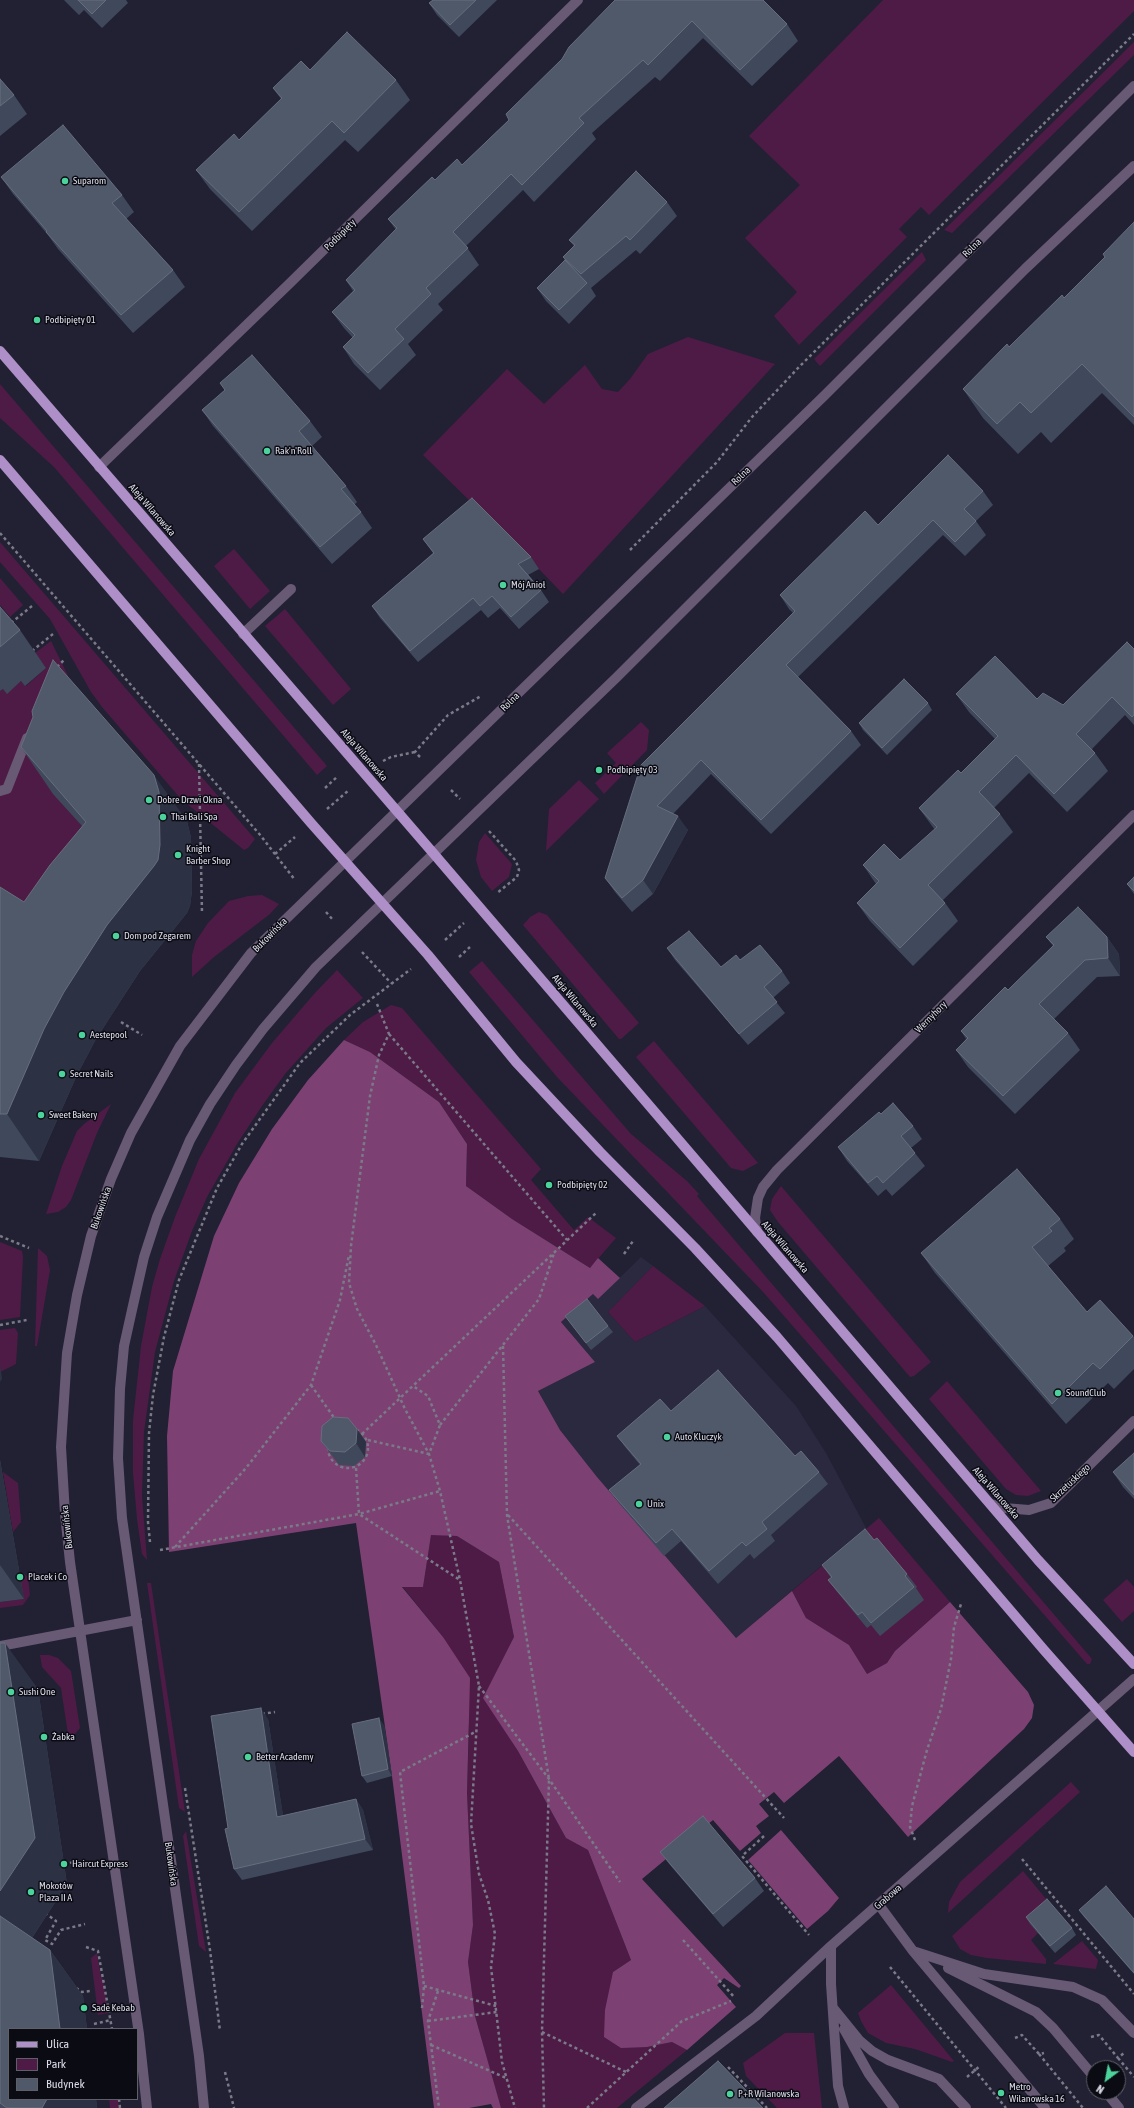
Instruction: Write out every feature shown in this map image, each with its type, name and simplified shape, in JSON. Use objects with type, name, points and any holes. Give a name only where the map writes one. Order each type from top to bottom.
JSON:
[{"type":"main road","name":"Aleja Wilanowska","points":[[0,351],[434,854],[1038,1560],[1134,1664]]},
{"type":"main road","points":[[0,460],[382,904],[428,955],[516,1062],[600,1152],[695,1248],[781,1342],[1134,1752]]},
{"type":"street","name":"Podbipięty","points":[[100,467],[578,0]]},
{"type":"street","name":"Rolna","points":[[345,861],[825,395],[1134,86]]},
{"type":"street","points":[[382,904],[617,677],[1025,269],[1134,166]]},
{"type":"street","points":[[243,634],[290,589]]},
{"type":"street","points":[[0,791],[7,789],[32,726]]},
{"type":"street","name":"Wernyhory","points":[[757,1232],[755,1208],[758,1198],[763,1187],[777,1170],[1134,815]]},
{"type":"street","name":"Bukowińska","points":[[148,2108],[139,2034],[80,1632],[65,1514],[61,1439],[67,1353],[77,1295],[91,1236],[111,1179],[131,1133],[180,1046],[203,1013],[251,953],[345,861]]},
{"type":"street","name":"Bukowińska","points":[[204,2108],[199,2056],[122,1518],[118,1458],[118,1416],[124,1346],[143,1263],[157,1218],[190,1140],[210,1104],[236,1065],[290,996],[382,904]]},
{"type":"street","name":"Skrzetuskiego","points":[[991,1504],[1004,1508],[1029,1510],[1051,1503],[1134,1421]]},
{"type":"street","points":[[0,1646],[137,1620]]},
{"type":"street","name":"Grabowa","points":[[636,2108],[756,2016],[831,1946],[1134,1679]]},
{"type":"street","points":[[879,1905],[913,1951],[1045,2108]]},
{"type":"street","points":[[831,1946],[838,2086],[844,2108]]},
{"type":"street","points":[[913,1951],[984,1974],[1073,1987],[1102,2000],[1134,2033]]},
{"type":"street","points":[[913,1951],[1036,2012],[1054,2028],[1086,2067]]},
{"type":"street","points":[[833,2008],[869,2074],[894,2108]]},
{"type":"street","points":[[833,2008],[859,2040],[872,2051],[888,2060],[939,2079],[966,2108]]},
{"type":"street","points":[[1112,2100],[1119,2108]]},
{"type":"path","points":[[628,552],[717,462],[752,417],[798,368],[1134,34]]},
{"type":"path","points":[[0,533],[199,764],[291,875]]},
{"type":"path","points":[[5,628],[32,606]]},
{"type":"path","points":[[28,654],[53,634]]},
{"type":"path","points":[[56,668],[65,659]]},
{"type":"path","points":[[379,764],[391,757],[415,752],[448,715],[483,695]]},
{"type":"path","points":[[415,752],[425,763]]},
{"type":"path","points":[[199,764],[202,913]]},
{"type":"path","points":[[325,788],[340,774]]},
{"type":"path","points":[[340,799],[352,788]]},
{"type":"path","points":[[486,827],[516,861],[520,870],[517,877],[492,898]]},
{"type":"path","points":[[275,854],[286,845]]},
{"type":"path","points":[[440,945],[456,930]]},
{"type":"path","points":[[454,961],[470,946]]},
{"type":"path","points":[[366,956],[391,983]]},
{"type":"path","points":[[151,1545],[148,1522],[148,1463],[153,1395],[164,1337],[175,1294],[197,1233],[217,1188],[242,1144],[300,1063],[350,1015],[413,968]]},
{"type":"path","points":[[377,1004],[389,1034],[567,1240]]},
{"type":"path","points":[[121,1022],[142,1035]]},
{"type":"path","points":[[389,1034],[379,1055],[370,1096],[351,1246],[349,1283],[357,1309],[429,1454],[440,1491],[460,1580],[479,1686],[471,1824],[479,1874],[488,1900],[495,1934],[491,1967],[502,2062],[515,2108]]},
{"type":"path","points":[[362,1434],[596,1213]]},
{"type":"path","points":[[0,1236],[29,1248]]},
{"type":"path","points":[[624,1254],[633,1241]]},
{"type":"path","points":[[175,1547],[246,1468],[311,1385],[340,1300],[351,1246]]},
{"type":"path","points":[[429,1454],[440,1425],[539,1299],[555,1252]]},
{"type":"path","points":[[0,1325],[27,1320]]},
{"type":"path","points":[[503,1346],[507,1515],[549,1779],[542,2032],[544,2108]]},
{"type":"path","points":[[311,1385],[337,1422]]},
{"type":"path","points":[[413,1386],[428,1396],[440,1425]]},
{"type":"path","points":[[356,1468],[338,1466],[329,1454],[330,1438],[341,1428],[358,1430],[368,1440],[429,1454]]},
{"type":"path","points":[[359,1514],[356,1468],[367,1457],[368,1440]]},
{"type":"path","points":[[160,1550],[359,1514],[440,1491]]},
{"type":"path","points":[[359,1514],[460,1580]]},
{"type":"path","points":[[507,1515],[784,1818]]},
{"type":"path","points":[[915,1840],[910,1827],[912,1806],[927,1750],[941,1709],[951,1659],[954,1627],[961,1604]]},
{"type":"path","points":[[479,1686],[549,1779],[620,1882]]},
{"type":"path","points":[[260,1715],[275,1712]]},
{"type":"path","points":[[422,2008],[424,1986],[400,1772],[477,1731]]},
{"type":"path","points":[[190,1813],[214,1975],[220,2031]]},
{"type":"path","points":[[764,1836],[742,1856],[809,1935]]},
{"type":"path","points":[[1022,1859],[1134,1994]]},
{"type":"path","points":[[64,1864],[80,1861]]},
{"type":"path","points":[[41,1911],[56,1922],[45,1940],[52,1944],[61,1930],[85,1924]]},
{"type":"path","points":[[683,1940],[735,1998]]},
{"type":"path","points":[[86,1947],[98,1951],[112,2028]]},
{"type":"path","points":[[890,1967],[1006,2108]]},
{"type":"path","points":[[69,1984],[82,1992],[90,1991]]},
{"type":"path","points":[[424,1986],[496,2006]]},
{"type":"path","points":[[438,1991],[428,2021],[439,2108]]},
{"type":"path","points":[[587,2108],[682,2022],[731,2001]]},
{"type":"path","points":[[428,2021],[497,2012]]},
{"type":"path","points":[[94,2024],[111,2020]]},
{"type":"path","points":[[542,2032],[626,2072]]},
{"type":"path","points":[[1013,2039],[1022,2035],[1083,2108]]},
{"type":"path","points":[[1086,2038],[1099,2035],[1134,2077]]},
{"type":"path","points":[[431,2045],[507,2078]]},
{"type":"path","points":[[1039,2054],[1050,2051]]},
{"type":"path","points":[[1118,2058],[1126,2051]]},
{"type":"path","points":[[966,2077],[984,2062]]},
{"type":"path","points":[[728,2066],[768,2108]]},
{"type":"path","points":[[224,2069],[234,2108]]},
{"type":"shaded area","points":[[344,1040],[370,1052],[439,1102],[467,1144],[466,1186],[512,1219],[590,1268],[598,1258],[620,1278],[598,1299],[593,1294],[561,1322],[595,1362],[538,1391],[560,1430],[597,1477],[736,1638],[792,1591],[806,1618],[849,1645],[867,1674],[887,1663],[895,1651],[950,1602],[1028,1692],[1034,1705],[1032,1718],[1024,1729],[908,1837],[839,1756],[784,1803],[774,1792],[759,1804],[769,1816],[756,1826],[761,1833],[740,1851],[713,1820],[642,1879],[741,1986],[739,1988],[724,1978],[717,1985],[736,2007],[687,2050],[672,2042],[647,2047],[621,2048],[604,2037],[605,2010],[613,1972],[631,1960],[588,1850],[566,1838],[518,1751],[483,1698],[514,1637],[499,1562],[457,1536],[431,1535],[423,1587],[402,1587],[443,1637],[470,1678],[467,1793],[473,1925],[468,1962],[475,2016],[501,2108],[493,2108],[491,2104],[469,2108],[434,2108],[392,1776],[356,1523],[169,1552],[167,1436],[173,1371],[214,1236],[239,1183],[272,1129],[308,1080]]},
{"type":"shaded area","points":[[641,1257],[653,1266],[608,1312],[635,1342],[705,1306],[796,1406],[826,1453],[866,1528],[736,1638],[597,1477],[560,1430],[538,1391],[595,1362],[561,1322],[593,1294],[598,1299]]},
{"type":"shaded area","points":[[781,1830],[839,1898],[828,1911],[807,1929],[748,1860]]},
{"type":"green space","points":[[883,0],[1134,0],[1134,11],[929,215],[921,207],[899,229],[907,237],[799,345],[774,316],[797,292],[745,238],[800,185],[749,136]]},
{"type":"green space","points":[[1134,42],[1134,55],[952,233],[944,230]]},
{"type":"green space","points":[[922,252],[926,260],[820,366],[814,359]]},
{"type":"green space","points":[[688,337],[775,364],[563,594],[481,509],[476,507],[423,455],[507,369],[544,404],[585,365],[602,389],[618,392],[630,379],[648,354]]},
{"type":"green space","points":[[0,384],[327,766],[317,775],[54,467],[0,418]]},
{"type":"green space","points":[[0,542],[255,839],[248,848],[244,850],[181,799],[102,707],[91,692],[50,619],[0,562]]},
{"type":"green space","points":[[234,549],[270,591],[250,609],[214,566]]},
{"type":"green space","points":[[0,578],[23,605],[10,617],[0,605]]},
{"type":"green space","points":[[285,609],[351,689],[333,705],[265,626]]},
{"type":"green space","points":[[51,641],[75,690],[54,793],[118,868],[0,913],[0,691],[3,689],[7,693],[21,681],[26,686],[46,668],[35,653]]},
{"type":"green space","points":[[641,722],[649,730],[647,750],[604,794],[595,783],[616,763],[607,753]]},
{"type":"green space","points":[[579,780],[599,799],[546,851],[549,809]]},
{"type":"green space","points":[[485,833],[512,864],[509,877],[492,891],[481,877],[476,860],[479,842]]},
{"type":"green space","points":[[262,895],[279,904],[270,914],[214,957],[192,977],[192,955],[196,941],[208,923],[229,901],[248,896]]},
{"type":"green space","points":[[539,912],[547,915],[639,1023],[621,1039],[619,1039],[523,925],[530,917]]},
{"type":"green space","points":[[482,961],[631,1134],[687,1181],[699,1194],[697,1196],[1092,1659],[1090,1664],[1087,1664],[764,1293],[557,1077],[469,972]]},
{"type":"green space","points":[[337,970],[363,998],[326,1028],[285,1074],[262,1106],[237,1144],[207,1197],[192,1231],[174,1281],[155,1352],[144,1432],[142,1496],[147,1560],[142,1554],[137,1519],[133,1473],[133,1420],[141,1346],[152,1287],[160,1259],[175,1217],[199,1159],[235,1093],[272,1043],[314,994]]},
{"type":"green space","points":[[391,1005],[402,1008],[541,1169],[531,1180],[574,1230],[588,1217],[616,1238],[590,1268],[512,1219],[466,1186],[467,1144],[439,1102],[370,1052],[344,1040],[363,1022]]},
{"type":"green space","points":[[654,1041],[758,1163],[743,1171],[731,1168],[636,1057]]},
{"type":"green space","points":[[111,1104],[97,1133],[71,1200],[66,1207],[58,1212],[46,1214],[62,1166],[77,1131]]},
{"type":"green space","points":[[781,1186],[931,1362],[914,1376],[910,1377],[778,1222],[770,1210],[772,1199]]},
{"type":"green space","points":[[0,1242],[22,1251],[23,1257],[20,1317],[0,1320]]},
{"type":"green space","points":[[38,1248],[47,1256],[50,1270],[37,1346],[35,1346]]},
{"type":"green space","points":[[653,1266],[705,1306],[635,1342],[608,1312]]},
{"type":"green space","points":[[15,1328],[18,1333],[16,1364],[0,1372],[0,1330]]},
{"type":"green space","points":[[947,1381],[1041,1491],[1028,1496],[1016,1495],[1006,1489],[929,1399]]},
{"type":"green space","points":[[3,1472],[18,1483],[21,1522],[13,1532]]},
{"type":"green space","points":[[879,1518],[950,1602],[895,1651],[887,1663],[867,1674],[849,1645],[806,1618],[792,1591]]},
{"type":"green space","points":[[431,1534],[457,1536],[499,1562],[514,1637],[484,1698],[518,1751],[566,1838],[588,1850],[631,1960],[613,1972],[647,2047],[672,2042],[687,2050],[617,2108],[501,2108],[475,2016],[468,1962],[473,1925],[467,1793],[469,1728],[443,1637],[402,1586],[423,1587]]},
{"type":"green space","points":[[24,1574],[28,1577],[30,1595],[23,1605],[0,1608],[0,1602],[24,1599],[20,1580]]},
{"type":"green space","points":[[1127,1579],[1134,1587],[1134,1611],[1122,1622],[1103,1600]]},
{"type":"green space","points":[[147,1583],[151,1583],[185,1812],[179,1808]]},
{"type":"green space","points":[[40,1655],[49,1655],[58,1658],[71,1671],[80,1728],[69,1741],[61,1688],[42,1667]]},
{"type":"green space","points":[[1071,1782],[1080,1792],[948,1913],[949,1902],[960,1882]]},
{"type":"green space","points":[[186,1831],[206,1952],[199,1946],[183,1836]]},
{"type":"green space","points":[[1023,1871],[1052,1906],[1031,1924],[1038,1933],[1031,1940],[1046,1959],[1046,1964],[987,1958],[971,1955],[960,1949],[952,1936]]},
{"type":"green space","points":[[1082,1941],[1098,1960],[1096,1969],[1053,1964]]},
{"type":"green space","points":[[97,1953],[101,1977],[103,1979],[108,2013],[98,2015],[91,1958]]},
{"type":"green space","points":[[891,1985],[954,2061],[952,2062],[915,2049],[886,2043],[868,2033],[858,2013]]},
{"type":"green space","points":[[785,2033],[814,2033],[822,2108],[777,2108],[746,2076],[743,2063]]},
{"type":"green space","points":[[109,2100],[118,2100],[119,2108],[110,2108]]},
{"type":"building","points":[[78,0],[106,0],[92,14]]},
{"type":"building","points":[[433,0],[476,0],[450,25],[429,3]]},
{"type":"building","points":[[615,0],[763,0],[787,24],[740,70],[692,21],[648,65],[643,60],[579,118],[584,123],[522,185],[511,174],[453,232],[468,248],[426,288],[431,294],[395,329],[404,339],[368,373],[343,347],[355,335],[332,312],[355,290],[346,280],[397,228],[388,219],[432,177],[435,180],[457,159],[462,165],[509,120],[506,114],[562,59],[569,47]]},
{"type":"building","points":[[347,32],[396,80],[344,133],[332,121],[239,212],[196,170],[234,134],[239,140],[282,98],[273,88],[301,61],[310,70]]},
{"type":"building","points":[[0,79],[14,95],[0,106]]},
{"type":"building","points":[[63,125],[122,195],[112,203],[173,270],[121,315],[46,232],[47,231],[1,177]]},
{"type":"building","points":[[636,171],[667,202],[630,240],[626,236],[581,274],[563,257],[575,245],[569,240]]},
{"type":"building","points":[[1134,222],[1134,417],[1082,364],[1031,413],[1020,402],[997,424],[963,389],[1007,344],[1009,347],[1062,295],[1064,298],[1105,257],[1103,254]]},
{"type":"building","points":[[565,260],[587,283],[559,310],[537,288]]},
{"type":"building","points":[[252,355],[310,421],[299,431],[346,486],[341,489],[361,512],[320,547],[202,410],[225,390],[220,383]]},
{"type":"building","points":[[948,455],[983,491],[964,509],[976,521],[955,542],[933,520],[786,665],[851,731],[761,820],[701,760],[657,806],[678,816],[643,880],[622,898],[605,878],[641,765],[795,611],[780,595],[865,511],[878,525]]},
{"type":"building","points":[[472,498],[531,557],[518,564],[541,590],[511,617],[492,596],[480,606],[473,598],[410,651],[372,606],[434,553],[423,539]]},
{"type":"building","points":[[0,607],[20,630],[0,647]]},
{"type":"building","points":[[1127,642],[1134,649],[1134,715],[1132,717],[1112,697],[1076,734],[1095,753],[1054,794],[1016,755],[979,792],[1000,814],[928,885],[945,903],[900,948],[857,903],[879,881],[863,865],[884,844],[900,860],[937,827],[919,808],[958,770],[961,773],[998,736],[956,694],[995,656],[1037,699],[1043,693],[1063,705]]},
{"type":"building","points":[[53,660],[154,775],[159,792],[160,845],[158,860],[107,925],[64,992],[44,1029],[7,1114],[0,1114],[0,887],[24,902],[50,865],[86,822],[21,747],[33,717],[32,711]]},
{"type":"building","points":[[904,679],[928,703],[882,748],[859,723]]},
{"type":"building","points":[[1134,877],[1134,891],[1127,884]]},
{"type":"building","points":[[1078,907],[1107,937],[1108,958],[1085,960],[1039,1004],[1068,1033],[1003,1096],[956,1050],[968,1038],[961,1031],[1005,987],[1008,990],[1054,945],[1046,937]]},
{"type":"building","points":[[689,931],[721,967],[736,955],[740,960],[760,945],[782,971],[764,987],[777,1002],[739,1034],[667,948]]},
{"type":"building","points":[[893,1103],[913,1126],[901,1136],[915,1153],[883,1183],[877,1176],[868,1183],[838,1147],[879,1112],[881,1114]]},
{"type":"building","points":[[1017,1169],[1060,1219],[1049,1228],[1052,1231],[1032,1247],[1087,1312],[1100,1300],[1133,1336],[1100,1369],[1093,1363],[1052,1404],[921,1253]]},
{"type":"building","points":[[587,1299],[608,1326],[586,1343],[565,1316]]},
{"type":"building","points":[[718,1370],[795,1456],[801,1451],[819,1472],[762,1522],[767,1529],[746,1546],[742,1542],[709,1571],[672,1529],[656,1543],[609,1490],[641,1464],[617,1436],[660,1399],[671,1411]]},
{"type":"building","points":[[333,1417],[348,1418],[357,1429],[356,1443],[345,1452],[330,1451],[321,1441],[322,1426]]},
{"type":"building","points":[[1134,1453],[1134,1495],[1113,1472]]},
{"type":"building","points":[[865,1529],[874,1540],[877,1538],[907,1574],[905,1576],[914,1587],[871,1623],[862,1612],[858,1615],[828,1580],[832,1577],[822,1565]]},
{"type":"building","points":[[0,1643],[5,1643],[35,1838],[0,1891]]},
{"type":"building","points":[[261,1708],[277,1817],[356,1799],[365,1839],[234,1869],[225,1829],[228,1828],[211,1716]]},
{"type":"building","points":[[379,1718],[388,1769],[362,1776],[352,1724]]},
{"type":"building","points":[[703,1816],[755,1878],[713,1914],[660,1852]]},
{"type":"building","points":[[1106,1886],[1134,1919],[1134,1973],[1079,1910]]},
{"type":"building","points":[[1047,1899],[1072,1928],[1050,1946],[1026,1917]]},
{"type":"building","points":[[0,1916],[50,1950],[60,2028],[8,2028],[8,2100],[46,2100],[42,2108],[7,2108],[0,2103]]},
{"type":"building","points":[[718,2061],[763,2108],[664,2108]]},
{"type":"place","name":"Suparom","points":[[65,181]]},
{"type":"place","name":"Podbipięty 01","points":[[37,320]]},
{"type":"place","name":"Rak'n'Roll","points":[[267,451]]},
{"type":"place","name":"Mój Anioł","points":[[503,585]]},
{"type":"place","name":"Podbipięty 03","points":[[599,770]]},
{"type":"place","name":"Dobre Drzwi Okna","points":[[149,800]]},
{"type":"place","name":"Thai Bali Spa","points":[[163,817]]},
{"type":"place","name":"Knight Barber Shop","points":[[178,855]]},
{"type":"place","name":"Dom pod Zegarem","points":[[116,936]]},
{"type":"place","name":"Aestepool","points":[[82,1035]]},
{"type":"place","name":"Secret Nails","points":[[62,1074]]},
{"type":"place","name":"Sweet Bakery","points":[[41,1115]]},
{"type":"place","name":"Podbipięty 02","points":[[549,1185]]},
{"type":"place","name":"SoundClub","points":[[1058,1393]]},
{"type":"place","name":"Auto Kluczyk","points":[[667,1437]]},
{"type":"place","name":"Unix","points":[[639,1504]]},
{"type":"place","name":"Placek i Co","points":[[20,1577]]},
{"type":"place","name":"Sushi One","points":[[11,1692]]},
{"type":"place","name":"Żabka","points":[[44,1737]]},
{"type":"place","name":"Better Academy","points":[[248,1757]]},
{"type":"place","name":"Haircut Express","points":[[64,1864]]},
{"type":"place","name":"Mokotów Plaza II A","points":[[31,1892]]},
{"type":"place","name":"Sade Kebab","points":[[84,2008]]},
{"type":"place","name":"Metro Wilanowska 16","points":[[1001,2093]]},
{"type":"place","name":"P+R Wilanowska","points":[[730,2094]]}]
